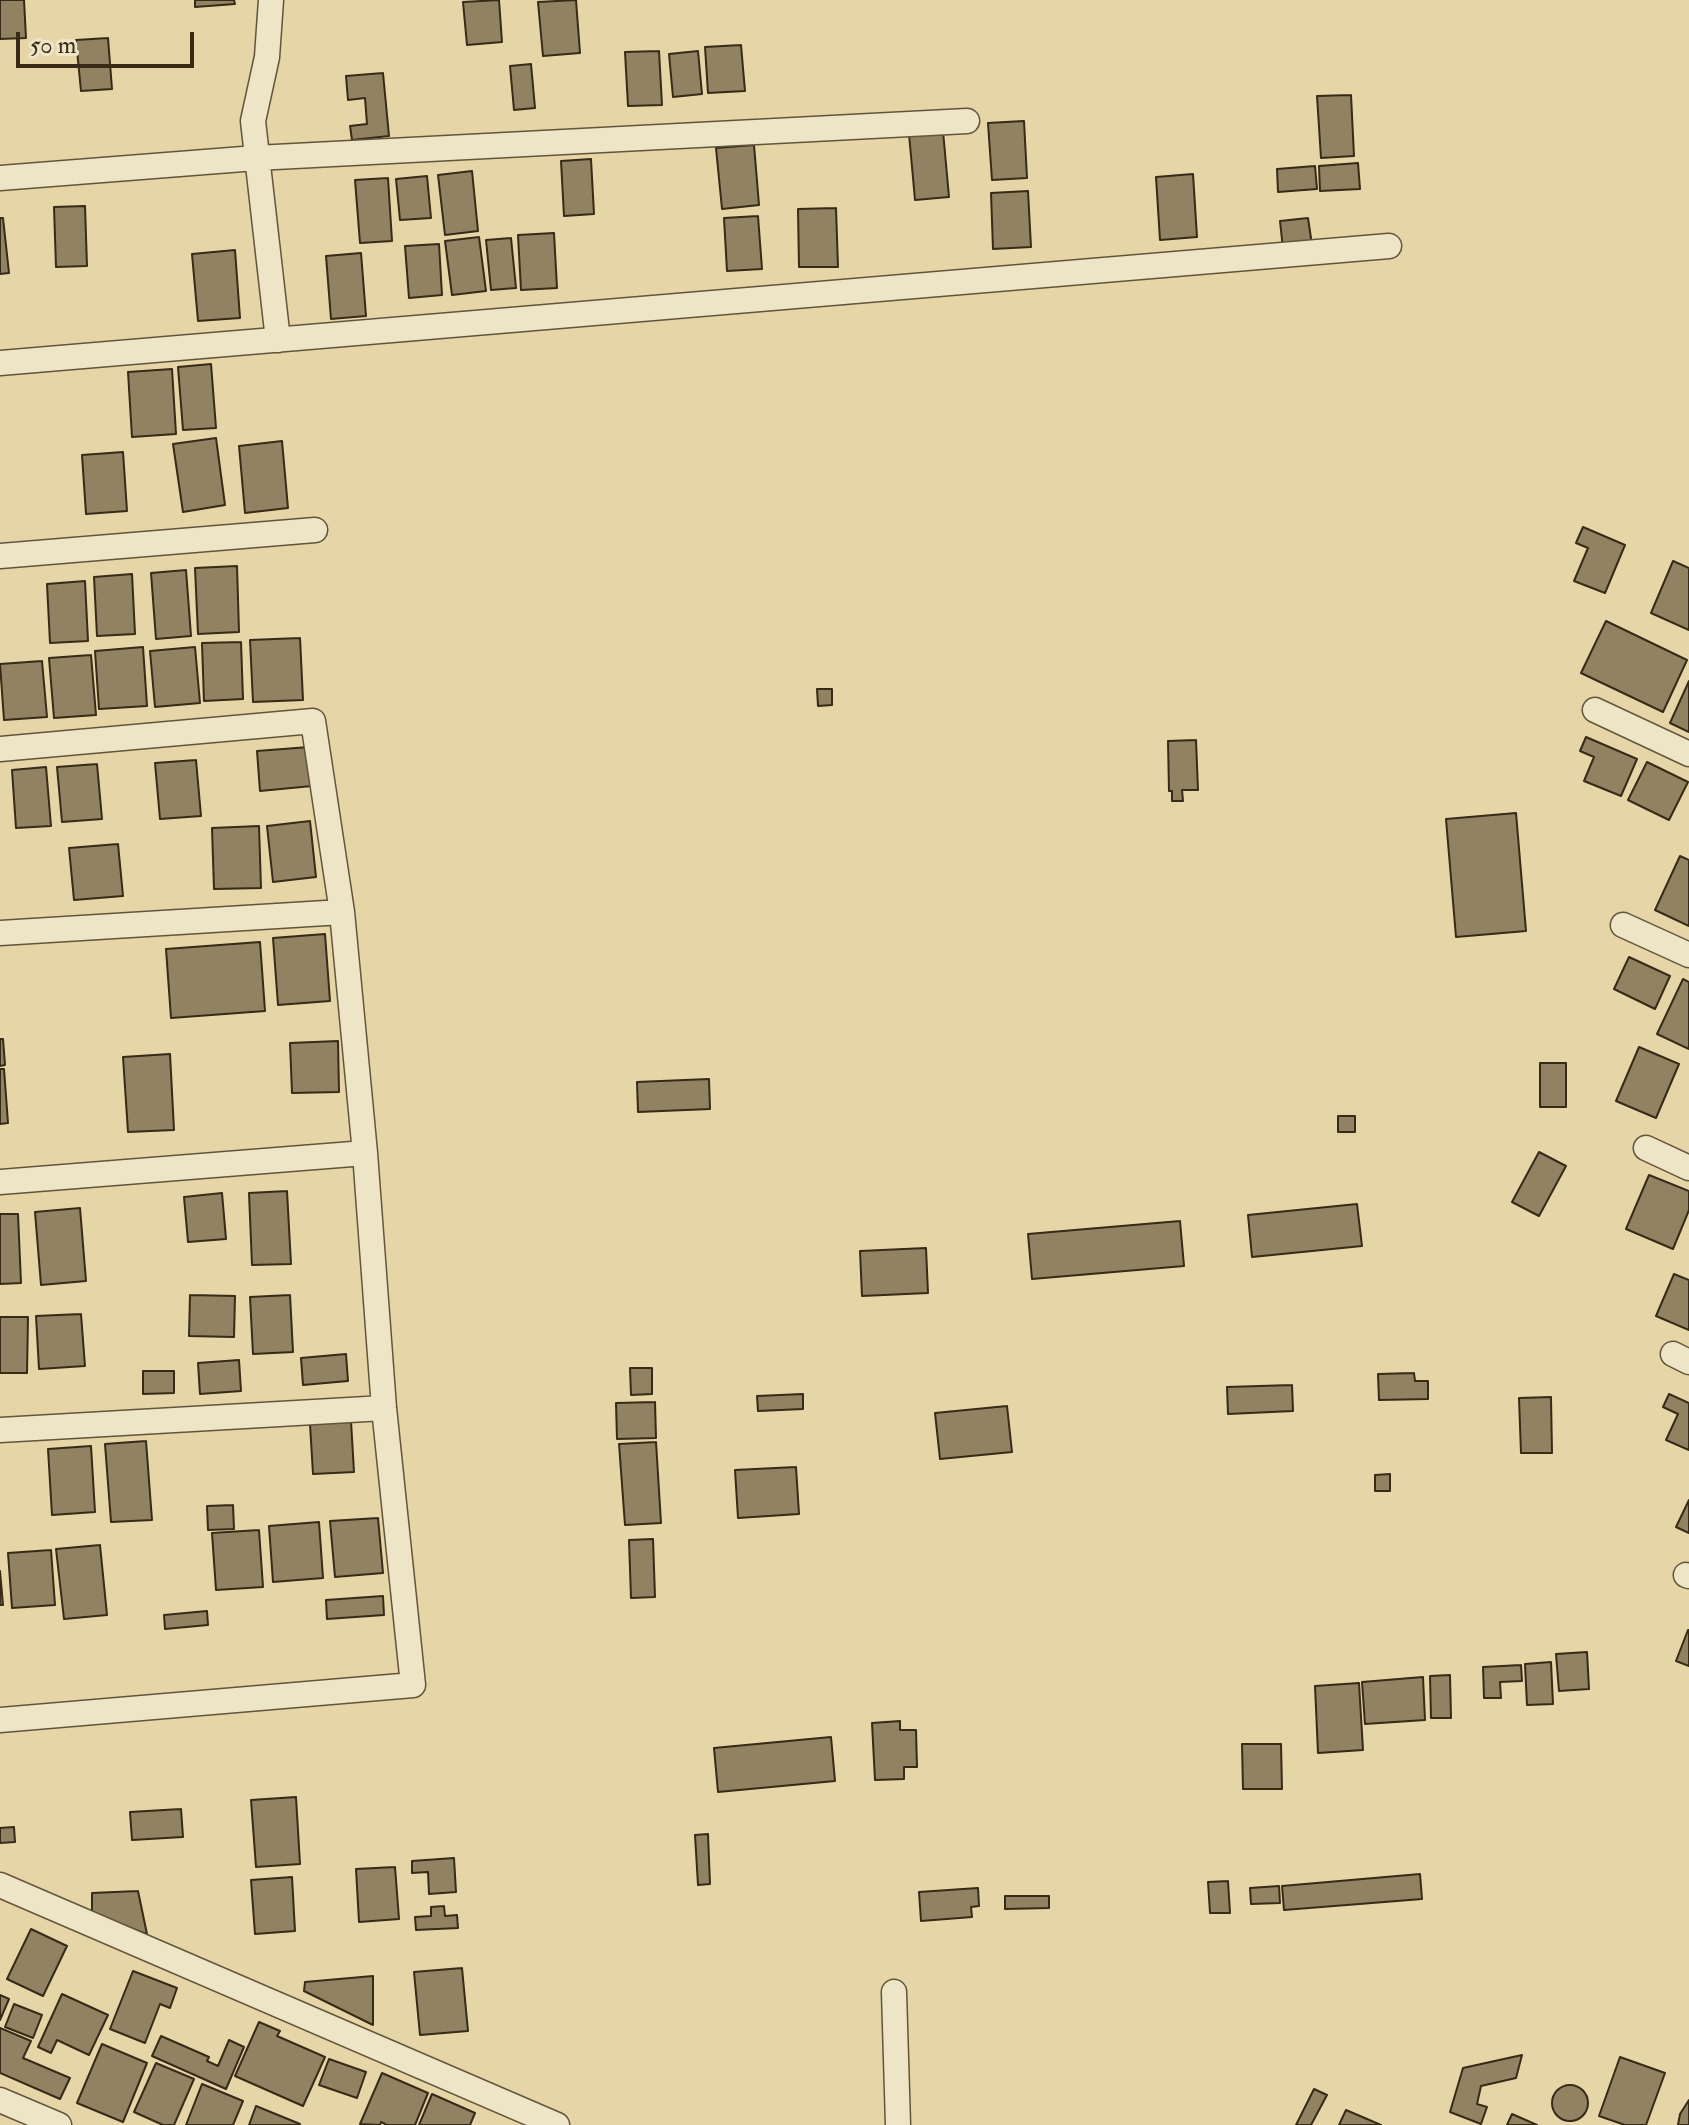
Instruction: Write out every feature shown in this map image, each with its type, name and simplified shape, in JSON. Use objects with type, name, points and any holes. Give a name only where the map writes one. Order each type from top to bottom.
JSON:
[{"type":"street","points":[[271,0],[267,57],[253,121],[278,340]]},
{"type":"street","points":[[0,178],[256,158],[967,121]]},
{"type":"street","points":[[0,363],[1389,246]]},
{"type":"street","points":[[0,556],[315,530]]},
{"type":"street","points":[[1595,710],[1689,754]]},
{"type":"street","points":[[0,749],[313,721],[342,912],[365,1153],[384,1408],[413,1685],[0,1720]]},
{"type":"street","points":[[0,933],[342,912]]},
{"type":"street","points":[[1623,925],[1689,955]]},
{"type":"street","points":[[1646,1148],[1689,1168]]},
{"type":"street","points":[[0,1182],[365,1153]]},
{"type":"street","points":[[0,1430],[384,1408]]},
{"type":"street","points":[[0,1885],[548,2123]]},
{"type":"street","points":[[894,1992],[898,2125]]},
{"type":"street","points":[[0,2100],[59,2125]]},
{"type":"building","points":[[0,0],[24,0],[26,38],[0,39]]},
{"type":"building","points":[[195,0],[234,0],[235,4],[195,7]]},
{"type":"building","points":[[499,0],[502,42],[467,45],[463,2]]},
{"type":"building","points":[[576,0],[580,53],[543,56],[538,2]]},
{"type":"building","points":[[108,38],[112,89],[81,91],[76,40]]},
{"type":"building","points":[[741,45],[745,91],[708,93],[705,47]]},
{"type":"building","points":[[659,51],[662,105],[628,106],[625,52]]},
{"type":"building","points":[[698,51],[702,94],[673,97],[669,54]]},
{"type":"building","points":[[531,64],[535,108],[514,110],[510,66]]},
{"type":"building","points":[[383,73],[389,136],[352,140],[350,126],[367,124],[365,98],[348,100],[346,76]]},
{"type":"building","points":[[1351,95],[1354,156],[1321,158],[1317,96]]},
{"type":"building","points":[[1024,121],[1027,178],[992,180],[988,123]]},
{"type":"building","points":[[943,131],[949,197],[915,200],[909,134]]},
{"type":"building","points":[[754,145],[759,205],[722,209],[716,148]]},
{"type":"building","points":[[591,159],[594,214],[564,216],[561,161]]},
{"type":"building","points":[[1358,163],[1360,189],[1320,191],[1319,166]]},
{"type":"building","points":[[1315,166],[1317,189],[1278,192],[1277,169]]},
{"type":"building","points":[[472,171],[478,231],[445,235],[438,175]]},
{"type":"building","points":[[1193,174],[1197,237],[1160,240],[1156,177]]},
{"type":"building","points":[[427,176],[431,218],[400,220],[396,179]]},
{"type":"building","points":[[388,178],[392,241],[360,243],[355,180]]},
{"type":"building","points":[[1028,191],[1031,247],[993,249],[991,193]]},
{"type":"building","points":[[85,206],[87,266],[56,267],[54,207]]},
{"type":"building","points":[[836,208],[838,267],[799,267],[798,209]]},
{"type":"building","points":[[758,216],[762,269],[727,271],[724,218]]},
{"type":"building","points":[[0,218],[3,218],[9,273],[0,274]]},
{"type":"building","points":[[1308,218],[1312,245],[1283,249],[1280,221]]},
{"type":"building","points":[[554,233],[557,288],[521,290],[518,235]]},
{"type":"building","points":[[479,237],[486,291],[452,295],[445,241]]},
{"type":"building","points":[[511,238],[516,288],[491,290],[486,240]]},
{"type":"building","points":[[439,244],[442,295],[409,298],[405,246]]},
{"type":"building","points":[[235,250],[240,318],[198,321],[192,254]]},
{"type":"building","points":[[361,253],[366,316],[331,319],[326,256]]},
{"type":"building","points":[[211,364],[216,428],[183,430],[178,367]]},
{"type":"building","points":[[172,369],[176,434],[132,437],[128,372]]},
{"type":"building","points":[[216,438],[225,505],[183,512],[173,444]]},
{"type":"building","points":[[282,441],[288,508],[245,513],[239,446]]},
{"type":"building","points":[[123,452],[127,511],[86,514],[82,455]]},
{"type":"building","points":[[1583,527],[1625,545],[1605,593],[1574,581],[1588,548],[1576,543]]},
{"type":"building","points":[[1673,561],[1689,568],[1689,630],[1651,613]]},
{"type":"building","points":[[237,566],[239,632],[198,634],[195,568]]},
{"type":"building","points":[[186,570],[191,636],[156,639],[151,573]]},
{"type":"building","points":[[132,574],[135,634],[97,636],[94,577]]},
{"type":"building","points":[[85,581],[88,641],[50,643],[47,584]]},
{"type":"building","points":[[1606,621],[1687,660],[1663,712],[1581,673]]},
{"type":"building","points":[[300,638],[303,700],[253,702],[250,640]]},
{"type":"building","points":[[241,642],[243,699],[204,701],[202,643]]},
{"type":"building","points":[[143,647],[147,706],[99,709],[95,651]]},
{"type":"building","points":[[195,647],[200,703],[155,707],[150,651]]},
{"type":"building","points":[[91,655],[96,715],[54,718],[49,658]]},
{"type":"building","points":[[42,661],[47,717],[4,720],[0,664]]},
{"type":"building","points":[[1689,681],[1689,732],[1670,723]]},
{"type":"building","points":[[817,689],[832,689],[832,705],[818,706]]},
{"type":"building","points":[[1586,737],[1637,759],[1621,796],[1584,781],[1594,757],[1580,751]]},
{"type":"building","points":[[1196,740],[1198,790],[1182,790],[1183,801],[1172,801],[1168,741]]},
{"type":"building","points":[[309,747],[312,786],[260,791],[257,751]]},
{"type":"building","points":[[196,760],[201,816],[160,819],[155,763]]},
{"type":"building","points":[[1647,762],[1688,782],[1669,820],[1628,800]]},
{"type":"building","points":[[97,764],[102,819],[62,822],[57,767]]},
{"type":"building","points":[[46,767],[51,826],[16,828],[12,770]]},
{"type":"building","points":[[1516,813],[1526,931],[1456,937],[1446,819]]},
{"type":"building","points":[[310,821],[316,877],[273,882],[267,826]]},
{"type":"building","points":[[259,826],[261,888],[214,889],[212,828]]},
{"type":"building","points":[[118,844],[123,896],[74,900],[69,848]]},
{"type":"building","points":[[1680,856],[1689,860],[1689,926],[1655,910]]},
{"type":"building","points":[[325,934],[330,1001],[278,1005],[273,938]]},
{"type":"building","points":[[260,942],[265,1011],[171,1018],[166,949]]},
{"type":"building","points":[[1629,957],[1670,976],[1655,1009],[1614,989]]},
{"type":"building","points":[[1683,979],[1689,982],[1689,1049],[1657,1034]]},
{"type":"building","points":[[0,1039],[3,1039],[5,1065],[0,1066]]},
{"type":"building","points":[[338,1041],[339,1092],[292,1093],[290,1043]]},
{"type":"building","points":[[1639,1047],[1679,1064],[1656,1118],[1616,1101]]},
{"type":"building","points":[[170,1054],[174,1130],[128,1132],[123,1057]]},
{"type":"building","points":[[1540,1063],[1566,1063],[1566,1107],[1540,1107]]},
{"type":"building","points":[[0,1069],[4,1069],[8,1123],[0,1124]]},
{"type":"building","points":[[709,1079],[710,1109],[638,1112],[637,1082]]},
{"type":"building","points":[[1338,1116],[1355,1116],[1355,1132],[1338,1132]]},
{"type":"building","points":[[1539,1152],[1566,1166],[1539,1216],[1512,1202]]},
{"type":"building","points":[[1649,1175],[1689,1191],[1689,1210],[1673,1249],[1626,1229]]},
{"type":"building","points":[[287,1191],[291,1264],[252,1265],[249,1193]]},
{"type":"building","points":[[222,1193],[226,1239],[188,1242],[184,1197]]},
{"type":"building","points":[[1357,1204],[1362,1246],[1252,1257],[1248,1215]]},
{"type":"building","points":[[80,1208],[86,1281],[41,1285],[35,1212]]},
{"type":"building","points":[[0,1214],[18,1214],[21,1283],[0,1284]]},
{"type":"building","points":[[1180,1221],[1184,1266],[1032,1279],[1028,1234]]},
{"type":"building","points":[[926,1248],[928,1293],[862,1296],[860,1251]]},
{"type":"building","points":[[1674,1274],[1689,1280],[1689,1330],[1656,1316]]},
{"type":"building","points":[[190,1295],[235,1296],[234,1337],[189,1336]]},
{"type":"building","points":[[290,1295],[293,1352],[253,1354],[250,1297]]},
{"type":"building","points":[[81,1314],[85,1366],[39,1369],[36,1316]]},
{"type":"building","points":[[0,1317],[28,1317],[27,1373],[0,1373]]},
{"type":"building","points":[[346,1354],[348,1381],[303,1385],[301,1358]]},
{"type":"building","points":[[239,1360],[241,1391],[200,1394],[198,1363]]},
{"type":"building","points":[[630,1368],[652,1368],[652,1394],[631,1395]]},
{"type":"building","points":[[143,1371],[174,1371],[174,1393],[143,1394]]},
{"type":"building","points":[[1414,1373],[1415,1381],[1428,1381],[1428,1399],[1379,1400],[1378,1374]]},
{"type":"building","points":[[1292,1385],[1293,1411],[1228,1414],[1227,1387]]},
{"type":"building","points":[[803,1394],[803,1409],[758,1411],[757,1396]]},
{"type":"building","points":[[1669,1394],[1689,1403],[1689,1450],[1666,1440],[1678,1414],[1663,1407]]},
{"type":"building","points":[[1551,1397],[1552,1453],[1521,1453],[1519,1398]]},
{"type":"building","points":[[655,1402],[656,1438],[617,1439],[616,1403]]},
{"type":"building","points":[[1007,1406],[1012,1452],[940,1459],[935,1413]]},
{"type":"building","points":[[351,1421],[354,1472],[313,1474],[310,1424]]},
{"type":"building","points":[[146,1441],[152,1520],[111,1522],[105,1444]]},
{"type":"building","points":[[656,1442],[661,1523],[625,1525],[619,1444]]},
{"type":"building","points":[[91,1446],[95,1512],[52,1515],[48,1449]]},
{"type":"building","points":[[796,1467],[799,1514],[738,1518],[735,1470]]},
{"type":"building","points":[[1390,1474],[1390,1491],[1375,1491],[1375,1475]]},
{"type":"building","points":[[1689,1500],[1689,1533],[1676,1527]]},
{"type":"building","points":[[233,1505],[234,1529],[208,1530],[207,1506]]},
{"type":"building","points":[[378,1518],[383,1573],[335,1577],[330,1521]]},
{"type":"building","points":[[319,1522],[323,1578],[273,1582],[269,1526]]},
{"type":"building","points":[[259,1530],[263,1587],[216,1590],[212,1533]]},
{"type":"building","points":[[653,1539],[655,1597],[631,1598],[629,1540]]},
{"type":"building","points":[[100,1545],[107,1615],[64,1619],[56,1549]]},
{"type":"building","points":[[51,1550],[55,1605],[12,1608],[8,1553]]},
{"type":"building","points":[[0,1571],[3,1605],[0,1605]]},
{"type":"building","points":[[383,1596],[384,1615],[327,1619],[326,1600]]},
{"type":"building","points":[[207,1611],[208,1625],[165,1629],[164,1615]]},
{"type":"building","points":[[1689,1630],[1689,1666],[1676,1661]]},
{"type":"building","points":[[1587,1652],[1589,1689],[1559,1691],[1556,1654]]},
{"type":"building","points":[[1551,1662],[1553,1704],[1527,1705],[1525,1664]]},
{"type":"building","points":[[1521,1665],[1522,1681],[1500,1682],[1501,1698],[1484,1698],[1483,1667]]},
{"type":"building","points":[[1450,1675],[1451,1718],[1431,1718],[1430,1676]]},
{"type":"building","points":[[1423,1677],[1425,1720],[1365,1724],[1362,1682]]},
{"type":"building","points":[[1359,1683],[1363,1750],[1318,1753],[1315,1686]]},
{"type":"building","points":[[900,1721],[900,1730],[916,1730],[917,1767],[904,1767],[904,1779],[875,1780],[872,1723]]},
{"type":"building","points":[[831,1737],[835,1781],[718,1792],[714,1748]]},
{"type":"building","points":[[1242,1744],[1281,1744],[1282,1789],[1243,1789]]},
{"type":"building","points":[[296,1797],[300,1864],[256,1867],[251,1800]]},
{"type":"building","points":[[181,1809],[183,1837],[132,1840],[130,1812]]},
{"type":"building","points":[[14,1827],[15,1842],[0,1843],[0,1828]]},
{"type":"building","points":[[708,1834],[710,1884],[698,1885],[695,1835]]},
{"type":"building","points":[[454,1858],[456,1892],[429,1894],[428,1872],[412,1873],[412,1861]]},
{"type":"building","points":[[395,1867],[399,1919],[359,1922],[356,1869]]},
{"type":"building","points":[[1420,1874],[1422,1899],[1284,1910],[1282,1886]]},
{"type":"building","points":[[292,1877],[295,1931],[255,1934],[251,1880]]},
{"type":"building","points":[[1228,1881],[1230,1913],[1210,1913],[1208,1882]]},
{"type":"building","points":[[1279,1886],[1280,1903],[1251,1904],[1250,1888]]},
{"type":"building","points":[[978,1888],[979,1906],[971,1907],[972,1917],[921,1921],[919,1892]]},
{"type":"building","points":[[138,1891],[147,1934],[92,1915],[92,1893]]},
{"type":"building","points":[[1005,1896],[1049,1896],[1049,1908],[1005,1909]]},
{"type":"building","points":[[444,1906],[445,1916],[457,1915],[458,1928],[416,1930],[415,1917],[431,1916],[431,1907]]},
{"type":"building","points":[[31,1929],[67,1946],[43,1996],[7,1979]]},
{"type":"building","points":[[462,1968],[468,2031],[420,2035],[414,1972]]},
{"type":"building","points":[[133,1971],[177,1988],[170,2008],[160,2004],[145,2043],[110,2029]]},
{"type":"building","points":[[373,1976],[373,2025],[304,1991],[305,1982]]},
{"type":"building","points":[[62,1994],[108,2015],[89,2055],[57,2040],[51,2053],[38,2047]]},
{"type":"building","points":[[0,1995],[9,1999],[0,2020]]},
{"type":"building","points":[[14,2004],[42,2015],[33,2038],[5,2027]]},
{"type":"building","points":[[259,2022],[280,2031],[277,2036],[325,2057],[303,2106],[235,2076]]},
{"type":"building","points":[[0,2028],[31,2041],[23,2058],[70,2078],[60,2099],[0,2073]]},
{"type":"building","points":[[161,2036],[209,2057],[207,2061],[218,2066],[229,2040],[244,2047],[226,2089],[152,2056]]},
{"type":"building","points":[[102,2044],[147,2063],[123,2122],[77,2103]]},
{"type":"building","points":[[1522,2055],[1516,2078],[1481,2086],[1477,2104],[1487,2107],[1481,2124],[1450,2112],[1463,2068]]},
{"type":"building","points":[[1620,2057],[1665,2073],[1646,2125],[1625,2125],[1599,2116]]},
{"type":"building","points":[[329,2059],[366,2072],[357,2098],[319,2085]]},
{"type":"building","points":[[156,2063],[194,2079],[174,2125],[163,2125],[134,2112]]},
{"type":"building","points":[[382,2073],[428,2093],[415,2125],[360,2124]]},
{"type":"building","points":[[202,2084],[243,2101],[233,2125],[186,2125]]},
{"type":"building","points":[[1570,2085],[1583,2090],[1588,2103],[1583,2116],[1570,2121],[1557,2116],[1552,2103],[1557,2090]]},
{"type":"building","points":[[1314,2089],[1327,2095],[1311,2125],[1296,2125]]},
{"type":"building","points":[[432,2094],[475,2113],[470,2125],[419,2125]]},
{"type":"building","points":[[1689,2100],[1689,2125],[1678,2125],[1680,2114]]},
{"type":"building","points":[[256,2106],[300,2124],[249,2125]]},
{"type":"building","points":[[1346,2110],[1381,2125],[1339,2125]]},
{"type":"building","points":[[1512,2114],[1537,2125],[1507,2125]]}]
